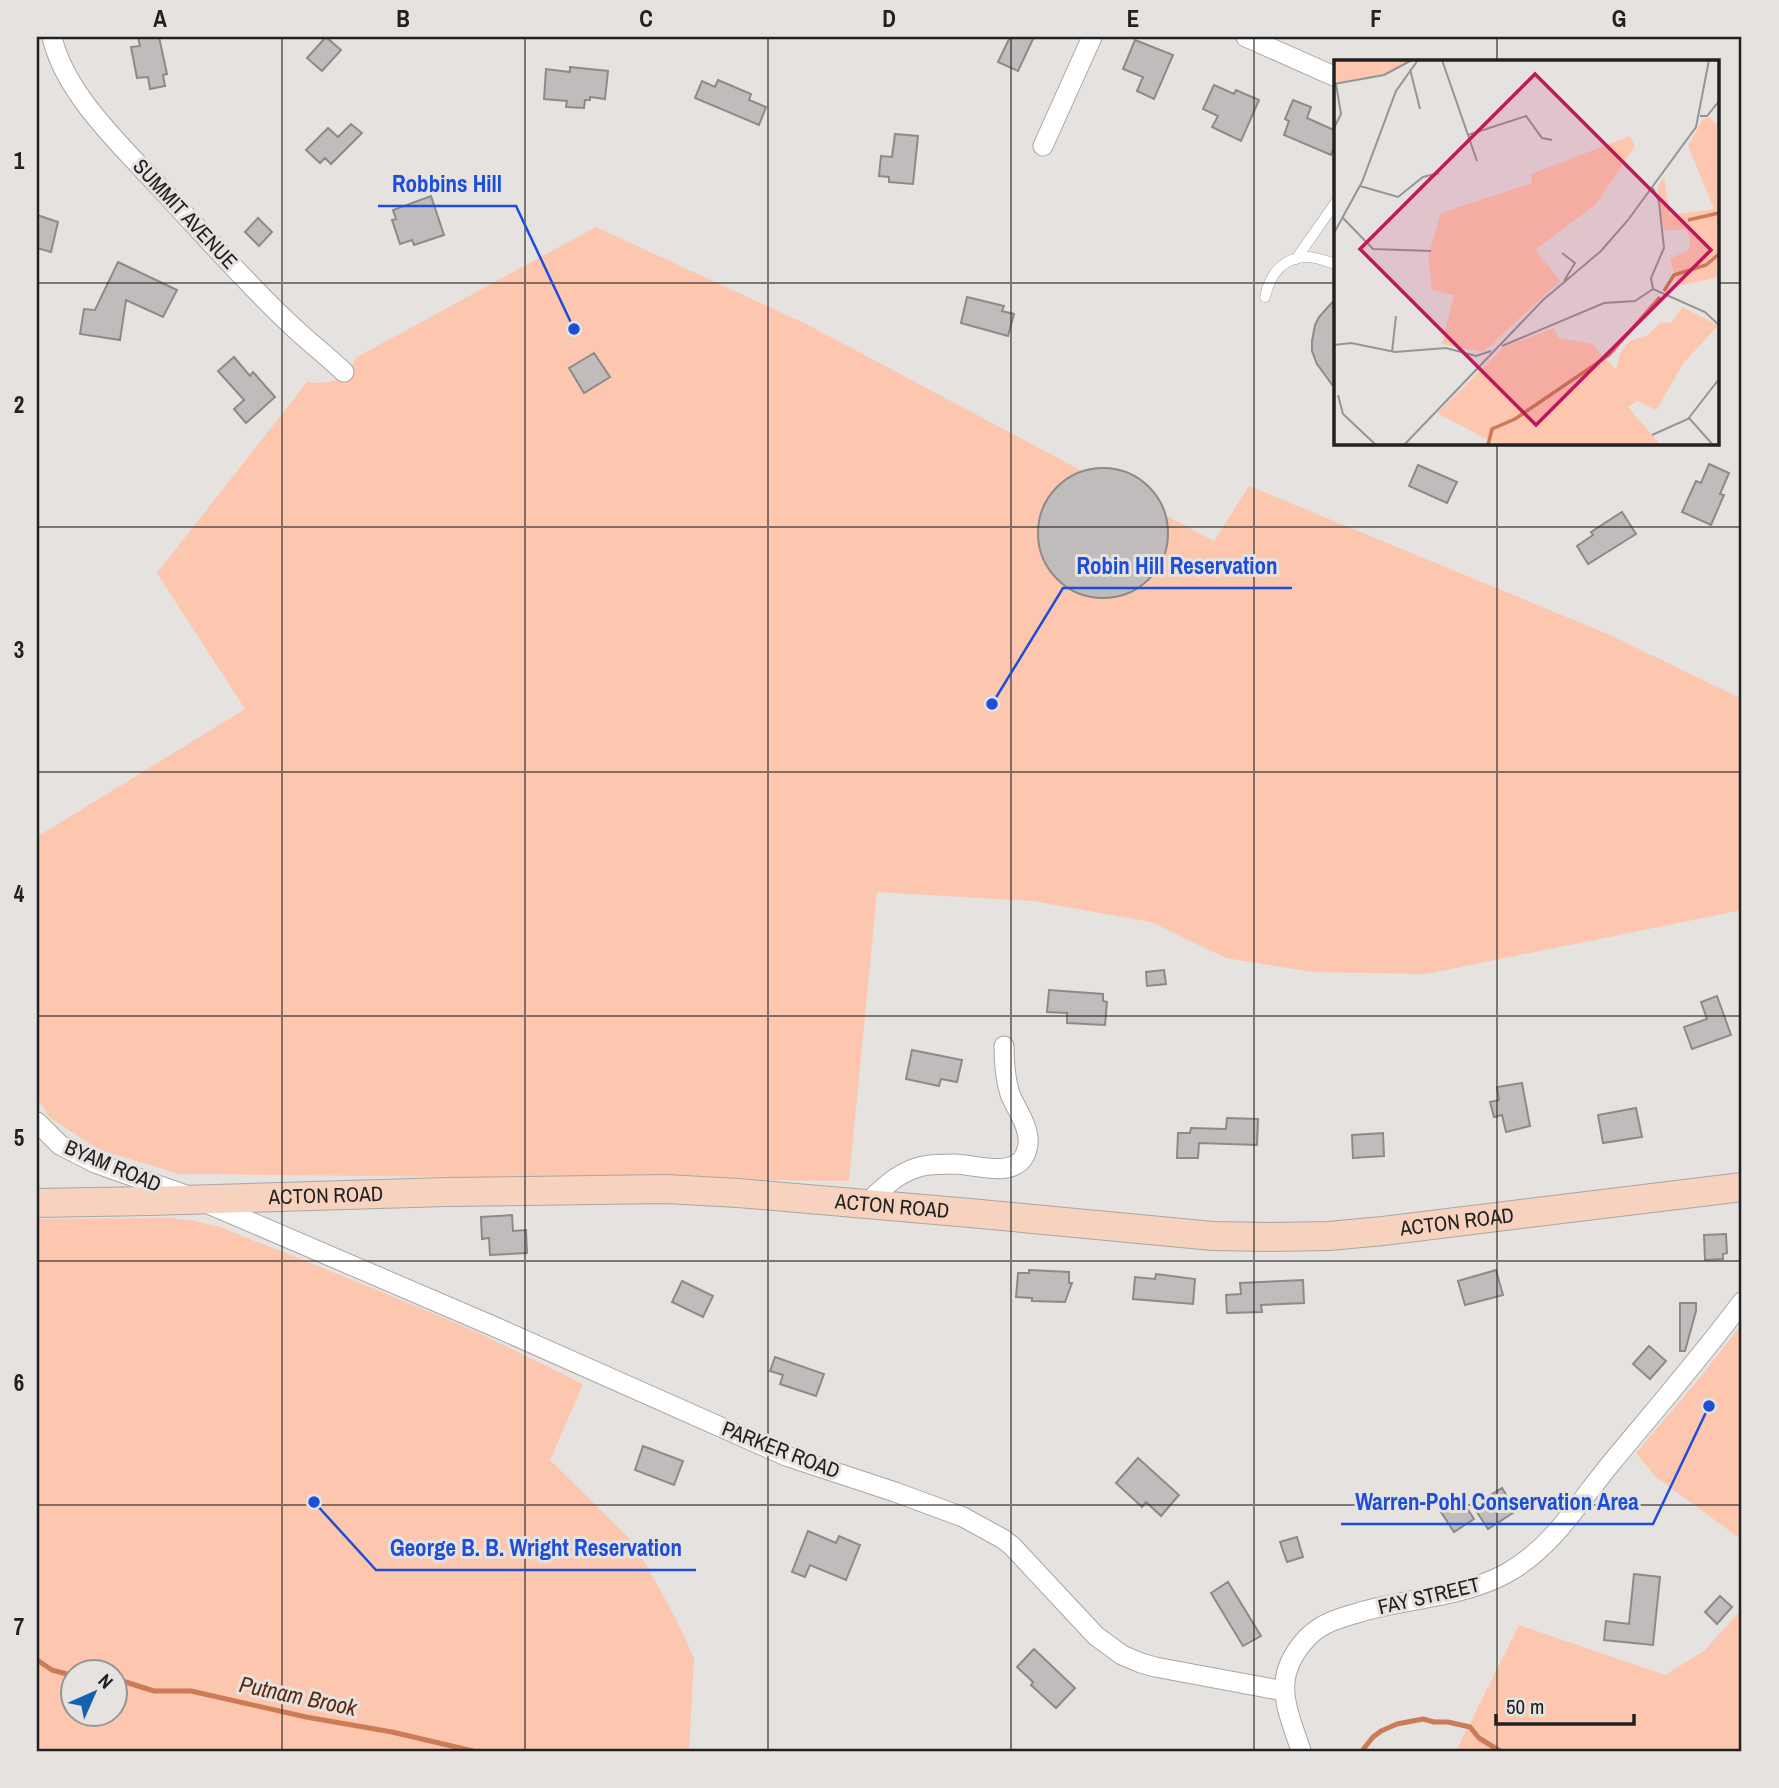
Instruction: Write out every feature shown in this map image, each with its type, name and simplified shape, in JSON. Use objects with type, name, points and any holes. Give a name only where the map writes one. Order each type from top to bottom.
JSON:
[{"type":"main road","name":"ACTON ROAD","points":[[37,1203],[666,1189],[866,1204],[1213,1236],[1283,1237],[1383,1231],[1742,1187]]},
{"type":"street","name":"SUMMIT AVENUE","points":[[52,37],[61,65],[75,89],[113,136],[291,325],[344,372]]},
{"type":"street","points":[[1043,146],[1092,37]]},
{"type":"street","points":[[1246,37],[1334,76]]},
{"type":"street","points":[[866,1204],[894,1178],[922,1166],[956,1164],[1005,1169],[1018,1163],[1026,1153],[1029,1141],[1006,1077],[1004,1046]]},
{"type":"street","name":"BYAM ROAD","points":[[37,1122],[60,1145],[95,1163],[197,1199]]},
{"type":"street","name":"PARKER ROAD","points":[[197,1199],[786,1456],[963,1517],[1012,1546],[1096,1636],[1130,1660],[1284,1691]]},
{"type":"street","name":"FAY STREET","points":[[1284,1691],[1284,1676],[1296,1653],[1310,1636],[1328,1623],[1376,1608],[1445,1595],[1480,1585],[1529,1559],[1565,1522],[1742,1302]]},
{"type":"street","points":[[1284,1691],[1301,1751]]},
{"type":"lane","points":[[1296,259],[1334,205]]},
{"type":"lane","points":[[1265,297],[1269,282],[1283,264],[1310,257],[1334,263]]},
{"type":"shaded area","points":[[596,227],[806,324],[1214,541],[1249,486],[1610,635],[1742,699],[1742,910],[1426,974],[1312,972],[1226,958],[1151,922],[1033,901],[877,892],[849,1181],[179,1174],[100,1150],[50,1118],[37,1098],[37,837],[245,709],[157,573],[307,382],[324,383],[337,380],[357,357]]},
{"type":"shaded area","points":[[171,1218],[220,1227],[479,1333],[583,1384],[550,1460],[634,1543],[675,1617],[694,1658],[689,1751],[37,1751],[37,1219]]},
{"type":"shaded area","points":[[1742,1324],[1742,1540],[1656,1477],[1636,1453]]},
{"type":"shaded area","points":[[1742,1607],[1742,1751],[1456,1751],[1519,1625],[1665,1675],[1704,1651]]},
{"type":"building","points":[[138,37],[159,37],[167,74],[163,75],[165,86],[150,89],[148,77],[137,78],[131,47],[140,46]]},
{"type":"building","points":[[326,37],[341,50],[322,71],[307,58]]},
{"type":"building","points":[[1010,37],[1034,37],[1018,71],[998,62]]},
{"type":"building","points":[[1135,40],[1173,55],[1154,99],[1137,91],[1143,77],[1123,69]]},
{"type":"building","points":[[570,67],[608,71],[605,99],[590,97],[590,100],[585,100],[584,108],[566,107],[567,101],[544,99],[546,69],[570,72]]},
{"type":"building","points":[[718,80],[751,94],[749,100],[766,107],[759,125],[695,98],[702,81],[715,87]]},
{"type":"building","points":[[1214,85],[1234,94],[1236,90],[1259,100],[1241,141],[1212,127],[1218,116],[1203,109]]},
{"type":"building","points":[[1293,100],[1311,107],[1307,118],[1334,130],[1334,148],[1331,155],[1284,135],[1289,121],[1285,119]]},
{"type":"building","points":[[351,124],[362,133],[331,164],[325,158],[320,163],[306,150],[328,128],[338,137]]},
{"type":"building","points":[[895,134],[918,136],[913,184],[889,182],[889,177],[879,176],[881,156],[892,157]]},
{"type":"building","points":[[431,196],[444,235],[414,245],[412,240],[400,244],[392,220],[396,219],[393,210]]},
{"type":"building","points":[[37,215],[58,222],[51,252],[37,248]]},
{"type":"building","points":[[258,218],[272,232],[259,246],[245,232]]},
{"type":"building","points":[[118,262],[177,290],[163,317],[126,300],[120,340],[80,334],[84,309],[95,310]]},
{"type":"building","points":[[967,297],[1004,306],[1002,311],[1014,314],[1008,336],[961,323]]},
{"type":"building","points":[[1334,300],[1334,387],[1317,364],[1312,351],[1315,325]]},
{"type":"building","points":[[594,353],[610,377],[584,393],[569,368]]},
{"type":"building","points":[[234,357],[250,376],[253,372],[275,397],[246,423],[234,409],[244,400],[218,371]]},
{"type":"building","points":[[1709,464],[1729,473],[1720,494],[1724,495],[1711,525],[1682,512],[1696,481],[1701,483]]},
{"type":"building","points":[[1418,465],[1457,482],[1447,503],[1409,486]]},
{"type":"building","points":[[1103,468],[1128,473],[1149,487],[1163,508],[1168,533],[1163,558],[1149,579],[1128,593],[1103,598],[1078,593],[1057,579],[1043,558],[1038,533],[1043,508],[1057,487],[1078,473]]},
{"type":"building","points":[[1622,512],[1636,534],[1588,564],[1577,546],[1593,535],[1591,532]]},
{"type":"building","points":[[1164,970],[1166,984],[1147,986],[1146,972]]},
{"type":"building","points":[[1049,990],[1103,994],[1103,1001],[1107,1002],[1105,1025],[1067,1023],[1067,1013],[1047,1012]]},
{"type":"building","points":[[1717,996],[1731,1035],[1692,1049],[1684,1027],[1707,1019],[1701,1002]]},
{"type":"building","points":[[912,1050],[962,1060],[957,1082],[941,1079],[939,1086],[906,1079]]},
{"type":"building","points":[[1522,1083],[1530,1126],[1506,1132],[1502,1115],[1494,1117],[1490,1102],[1499,1100],[1497,1087]]},
{"type":"building","points":[[1636,1108],[1642,1137],[1603,1143],[1598,1115]]},
{"type":"building","points":[[1227,1118],[1258,1119],[1257,1145],[1199,1143],[1198,1158],[1177,1158],[1178,1133],[1190,1133],[1191,1128],[1226,1129]]},
{"type":"building","points":[[1383,1133],[1384,1156],[1353,1158],[1352,1135]]},
{"type":"building","points":[[512,1215],[513,1231],[526,1230],[527,1253],[490,1255],[489,1238],[482,1239],[481,1217]]},
{"type":"building","points":[[1726,1234],[1727,1253],[1723,1254],[1723,1259],[1705,1260],[1704,1235]]},
{"type":"building","points":[[1029,1270],[1069,1272],[1069,1283],[1072,1283],[1065,1302],[1032,1301],[1032,1298],[1016,1297],[1018,1273],[1029,1273]]},
{"type":"building","points":[[1496,1270],[1503,1295],[1465,1305],[1458,1281]]},
{"type":"building","points":[[1156,1274],[1195,1279],[1193,1304],[1133,1299],[1135,1277],[1155,1279]]},
{"type":"building","points":[[1303,1280],[1304,1303],[1261,1305],[1262,1312],[1227,1313],[1226,1295],[1241,1294],[1240,1283]]},
{"type":"building","points":[[682,1281],[713,1296],[703,1317],[672,1302]]},
{"type":"building","points":[[1680,1303],[1696,1303],[1685,1351],[1680,1351]]},
{"type":"building","points":[[1649,1346],[1666,1361],[1650,1379],[1633,1364]]},
{"type":"building","points":[[775,1357],[824,1374],[816,1396],[780,1384],[783,1375],[770,1371]]},
{"type":"building","points":[[643,1446],[683,1461],[674,1485],[635,1470]]},
{"type":"building","points":[[1138,1458],[1179,1495],[1161,1516],[1146,1502],[1142,1507],[1116,1483]]},
{"type":"building","points":[[1502,1488],[1516,1511],[1488,1529],[1473,1506]]},
{"type":"building","points":[[1461,1499],[1474,1519],[1454,1532],[1441,1512]]},
{"type":"building","points":[[808,1531],[836,1543],[839,1536],[860,1545],[846,1580],[810,1565],[805,1577],[792,1572]]},
{"type":"building","points":[[1297,1537],[1303,1557],[1287,1562],[1280,1542]]},
{"type":"building","points":[[1634,1574],[1660,1577],[1653,1645],[1604,1640],[1606,1621],[1629,1624]]},
{"type":"building","points":[[1228,1582],[1261,1636],[1243,1646],[1211,1593]]},
{"type":"building","points":[[1720,1596],[1732,1607],[1717,1624],[1705,1612]]},
{"type":"building","points":[[1034,1649],[1075,1688],[1056,1708],[1031,1685],[1033,1682],[1017,1667]]},
{"type":"waterway","name":"Putnam Brook","points":[[37,1660],[60,1672]]},
{"type":"waterway","name":"Putnam Brook","points":[[130,1683],[154,1691],[191,1691],[473,1751]]},
{"type":"waterway","name":"Putnam Brook","points":[[1362,1751],[1381,1731],[1397,1724],[1423,1719],[1470,1727],[1479,1738],[1500,1751]]},
{"type":"place","name":"Robbins Hill","points":[[574,329]]},
{"type":"place","name":"Robin Hill Reservation","points":[[992,704]]},
{"type":"place","name":"Warren-Pohl Conservation Area","points":[[1709,1406]]},
{"type":"place","name":"George B. B. Wright Reservation","points":[[314,1502]]}]
